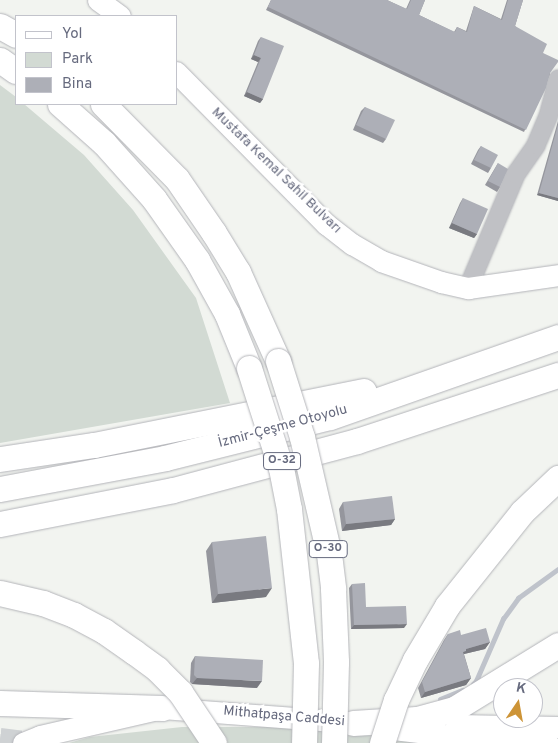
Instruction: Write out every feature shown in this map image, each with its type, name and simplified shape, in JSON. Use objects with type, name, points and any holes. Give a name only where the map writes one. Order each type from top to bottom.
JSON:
[{"type":"highway","points":[[0,26],[15,34]]},
{"type":"highway","points":[[0,60],[15,70]]},
{"type":"highway","points":[[61,105],[104,143],[154,198],[197,260],[227,314],[248,368],[281,468],[289,508],[306,663],[304,743]]},
{"type":"highway","name":"O-30","points":[[103,105],[177,179],[214,233],[238,272],[278,361],[302,437],[329,554],[333,589],[336,662],[334,743]]},
{"type":"highway","name":"İzmir-Çeşme Otoyolu","points":[[0,489],[165,458],[330,417],[558,337]]},
{"type":"highway","points":[[0,459],[94,445],[455,373]]},
{"type":"highway","name":"O-32","points":[[0,524],[173,490],[348,443],[558,375]]},
{"type":"highway","points":[[382,743],[396,700],[415,660],[447,606],[522,512],[558,478]]},
{"type":"highway","points":[[0,593],[43,603],[74,616],[104,631],[134,652],[157,669],[180,692],[214,743]]},
{"type":"highway","points":[[353,723],[417,719],[454,708],[558,645]]},
{"type":"highway","points":[[0,702],[162,708]]},
{"type":"main road","points":[[98,0],[119,15]]},
{"type":"main road","name":"Mustafa Kemal Sahil Bulvarı","points":[[178,74],[326,224],[352,244],[389,264],[441,282],[468,288],[558,275]]},
{"type":"main road","name":"Mithatpaşa Caddesi","points":[[23,743],[40,736],[162,708],[353,723],[493,741],[548,743]]},
{"type":"main road","points":[[353,723],[558,727]]},
{"type":"street","points":[[468,288],[516,174],[536,145],[548,117],[558,79]]},
{"type":"green space","points":[[0,85],[15,96],[15,105],[25,105],[84,155],[133,210],[196,298],[230,403],[0,443]]},
{"type":"green space","points":[[182,727],[282,727],[450,743],[69,743],[90,737]]},
{"type":"building","points":[[271,0],[387,0],[407,9],[411,0],[425,0],[419,15],[455,32],[457,27],[467,32],[474,6],[502,20],[508,0],[523,0],[515,26],[547,44],[543,53],[558,60],[558,62],[550,73],[546,88],[526,130],[268,7]]},
{"type":"building","points":[[261,37],[284,46],[263,99],[247,92],[261,58],[254,55]]},
{"type":"building","points":[[365,107],[395,120],[386,139],[356,125]]},
{"type":"building","points":[[558,125],[558,198],[539,193]]},
{"type":"building","points":[[481,146],[498,155],[491,168],[474,160]]},
{"type":"building","points":[[498,163],[508,169],[500,187],[488,181]]},
{"type":"building","points":[[463,198],[488,209],[477,234],[452,223]]},
{"type":"building","points":[[392,496],[395,519],[346,524],[343,502]]},
{"type":"building","points":[[266,536],[272,588],[218,594],[212,542]]},
{"type":"building","points":[[365,583],[366,607],[406,606],[407,624],[354,625],[352,584]]},
{"type":"building","points":[[486,628],[490,642],[466,649],[463,652],[471,678],[425,692],[422,682],[448,634],[460,630],[461,635]]},
{"type":"building","points":[[195,656],[263,660],[262,681],[197,678],[194,675]]},
{"type":"waterway","points":[[473,684],[503,619],[518,598],[558,569]]},
{"type":"waterway","points":[[440,699],[462,690]]},
{"type":"tunnel","points":[[0,738],[40,743]]}]
